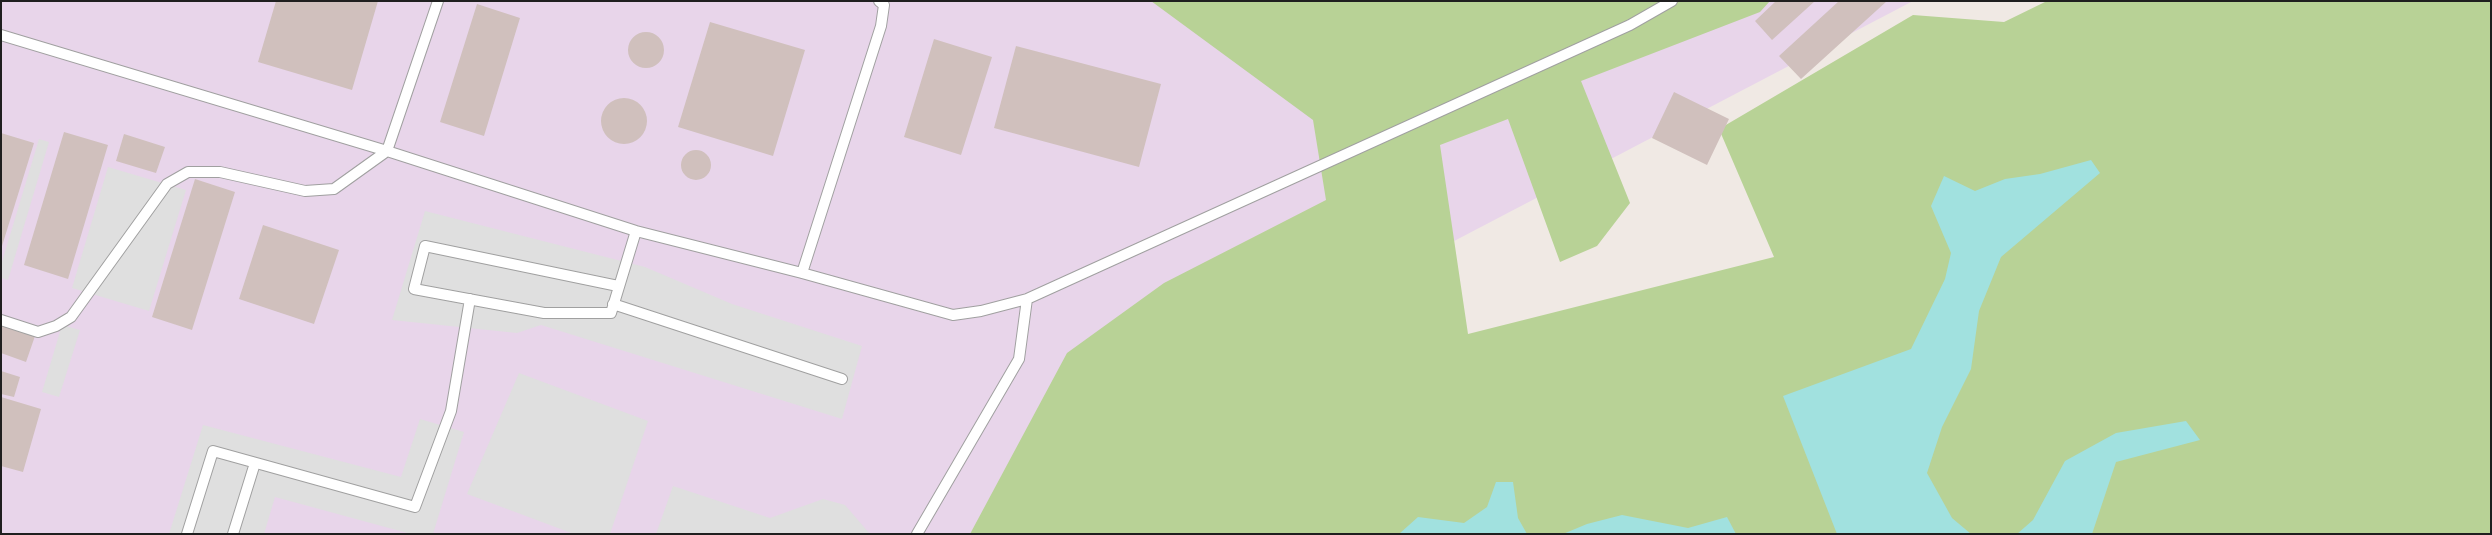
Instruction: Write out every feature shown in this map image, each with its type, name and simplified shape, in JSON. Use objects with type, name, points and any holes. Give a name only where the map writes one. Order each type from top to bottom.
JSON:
[{"type":"lane","points":[[1,320],[38,332],[56,326],[71,317],[167,184],[188,172],[220,172],[305,191],[334,189],[387,150],[438,1]]},
{"type":"lane","points":[[802,273],[881,26],[884,5],[879,1]]},
{"type":"lane","points":[[1,35],[387,150],[636,231],[802,273],[953,315],[980,311],[1027,299],[1630,25],[1672,1]]},
{"type":"lane","points":[[618,286],[425,246],[414,289],[544,313],[611,312],[636,231]]},
{"type":"lane","points":[[187,534],[213,451],[415,507],[451,411],[470,299]]},
{"type":"lane","points":[[917,534],[1019,359],[1027,299]]},
{"type":"lane","points":[[613,304],[842,379]]},
{"type":"lane","points":[[233,534],[255,463]]},
{"type":"shaded area","points":[[1,1],[1913,1],[1154,398],[1064,534],[1,534]]},
{"type":"shaded area","points":[[39,139],[49,142],[8,280],[1,278],[1,265]]},
{"type":"shaded area","points":[[108,167],[186,190],[149,311],[72,288]]},
{"type":"shaded area","points":[[425,211],[645,267],[732,304],[862,346],[842,419],[541,325],[517,333],[392,320]]},
{"type":"shaded area","points":[[62,325],[80,330],[59,397],[42,392]]},
{"type":"shaded area","points":[[519,373],[648,421],[610,534],[574,534],[467,494]]},
{"type":"shaded area","points":[[420,419],[464,432],[433,534],[411,534],[275,497],[264,534],[169,534],[203,425],[401,477]]},
{"type":"shaded area","points":[[673,486],[770,518],[823,499],[845,505],[870,534],[656,534]]},
{"type":"green space","points":[[1151,1],[1770,1],[1760,12],[1581,81],[1630,203],[1597,246],[1560,262],[1508,119],[1440,145],[1468,334],[1774,257],[1719,129],[1913,15],[2004,22],[2047,1],[2491,1],[2491,534],[970,534],[1067,353],[1164,283],[1326,200],[1313,120]]},
{"type":"water","points":[[2091,160],[2100,173],[2001,257],[1979,311],[1971,369],[1942,427],[1927,473],[1952,518],[1971,534],[1837,534],[1783,396],[1911,349],[1945,279],[1951,253],[1931,206],[1944,176],[1975,191],[2005,179],[2040,174]]},
{"type":"water","points":[[2186,421],[2200,440],[2116,462],[2092,534],[2017,534],[2033,520],[2065,461],[2116,433]]},
{"type":"water","points":[[1496,482],[1513,482],[1518,518],[1527,534],[1399,534],[1418,517],[1464,523],[1487,507]]},
{"type":"water","points":[[1622,515],[1688,528],[1727,517],[1736,534],[1563,534],[1587,524]]},
{"type":"building","points":[[276,1],[378,1],[352,90],[258,62]]},
{"type":"building","points":[[1776,1],[1815,1],[1772,40],[1755,21]]},
{"type":"building","points":[[1839,1],[1887,1],[1801,79],[1779,56]]},
{"type":"building","points":[[477,4],[520,18],[484,136],[440,122]]},
{"type":"building","points":[[710,22],[805,50],[773,156],[678,127]]},
{"type":"building","points":[[646,32],[653,33],[659,37],[663,43],[663,57],[659,63],[653,67],[646,68],[639,67],[633,63],[629,57],[628,50],[629,43],[633,37],[639,33]]},
{"type":"building","points":[[934,39],[992,57],[961,155],[904,137]]},
{"type":"building","points":[[1016,46],[1161,84],[1139,167],[994,128]]},
{"type":"building","points":[[1674,92],[1729,119],[1707,165],[1652,138]]},
{"type":"building","points":[[619,98],[629,98],[643,108],[647,121],[643,134],[637,140],[629,144],[619,144],[605,134],[601,126],[601,116],[611,102]]},
{"type":"building","points":[[64,132],[108,145],[68,279],[24,265]]},
{"type":"building","points":[[1,133],[34,143],[2,246],[1,246]]},
{"type":"building","points":[[124,134],[165,147],[156,173],[116,161]]},
{"type":"building","points":[[696,150],[707,154],[711,165],[707,176],[696,180],[685,176],[681,165],[685,154]]},
{"type":"building","points":[[195,179],[235,192],[192,330],[152,317]]},
{"type":"building","points":[[263,225],[339,250],[314,324],[239,299]]},
{"type":"building","points":[[1,325],[35,336],[26,362],[1,353]]},
{"type":"building","points":[[1,371],[20,377],[14,397],[1,394]]},
{"type":"building","points":[[1,397],[41,409],[23,472],[1,466]]}]
